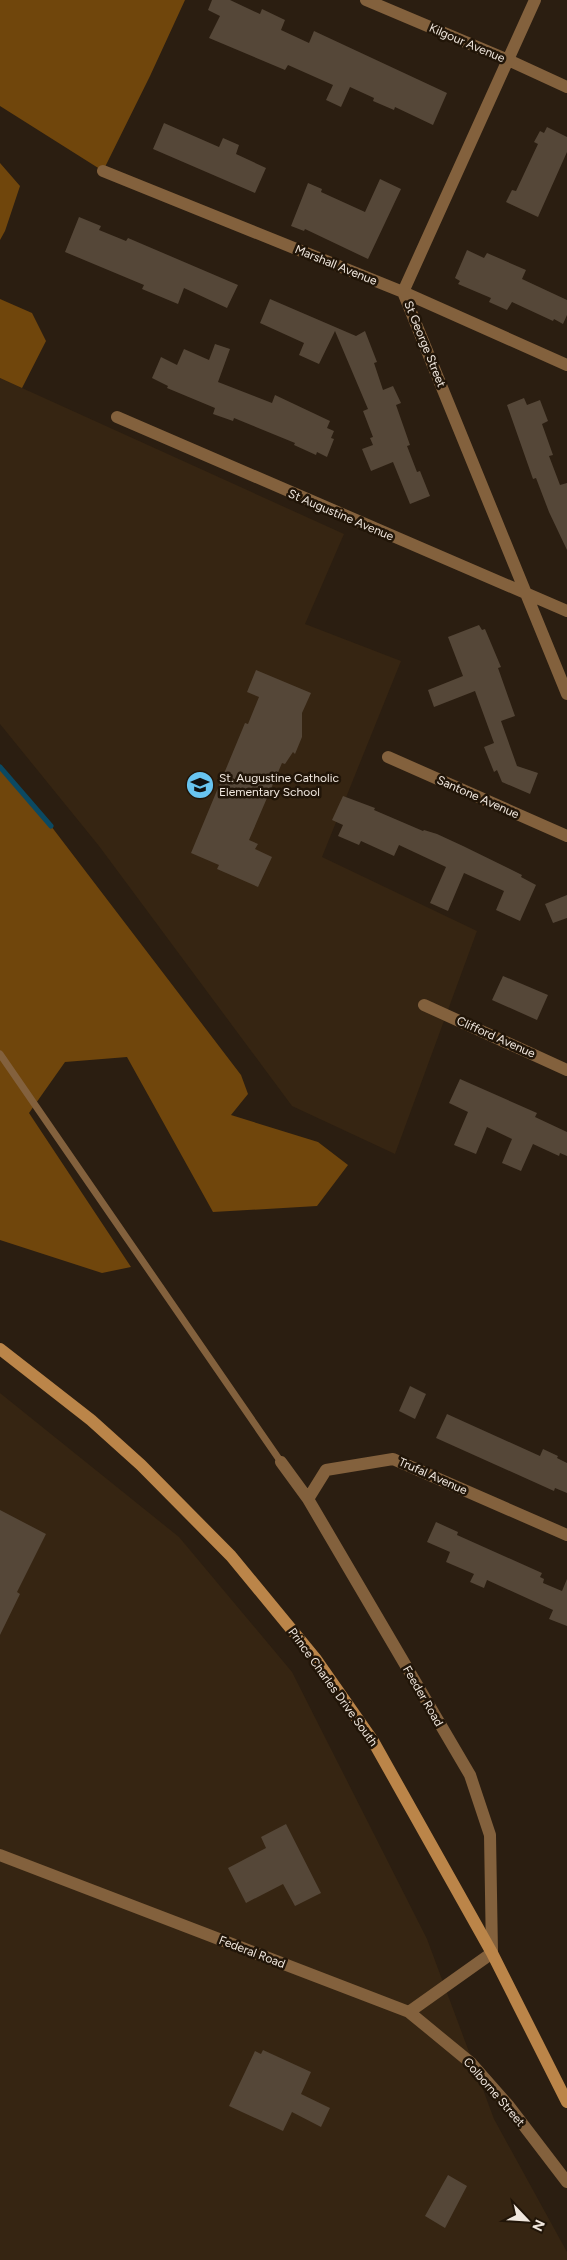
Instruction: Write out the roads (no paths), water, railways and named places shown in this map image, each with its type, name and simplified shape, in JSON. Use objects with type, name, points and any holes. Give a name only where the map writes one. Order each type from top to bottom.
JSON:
[{"type":"main road","name":"Prince Charles Drive South","points":[[0,1349],[91,1420],[141,1465],[231,1556],[315,1658],[373,1740],[492,1953],[567,2102]]},
{"type":"street","name":"Kilgour Avenue","points":[[366,0],[567,87]]},
{"type":"street","name":"St George Street","points":[[535,0],[403,292],[567,694]]},
{"type":"street","name":"Marshall Avenue","points":[[102,170],[403,292],[567,365]]},
{"type":"street","name":"St Augustine Avenue","points":[[117,416],[567,611]]},
{"type":"street","name":"Santone Avenue","points":[[388,757],[567,836]]},
{"type":"street","name":"Clifford Avenue","points":[[424,1005],[567,1070]]},
{"type":"street","name":"Trufal Avenue","points":[[308,1499],[326,1470],[393,1459],[567,1535]]},
{"type":"street","name":"Feeder Road","points":[[281,1462],[308,1499],[470,1775],[490,1835],[492,1953]]},
{"type":"street","name":"Federal Road","points":[[0,1855],[409,2012]]},
{"type":"street","points":[[409,2012],[492,1953]]},
{"type":"street","name":"Colborne Street","points":[[409,2012],[471,2063],[508,2105],[567,2182]]},
{"type":"lane","points":[[0,1054],[281,1462]]},
{"type":"waterway","points":[[0,767],[51,826]]},
{"type":"place","name":"St. Augustine Catholic Elementary School","points":[[200,785]]}]
